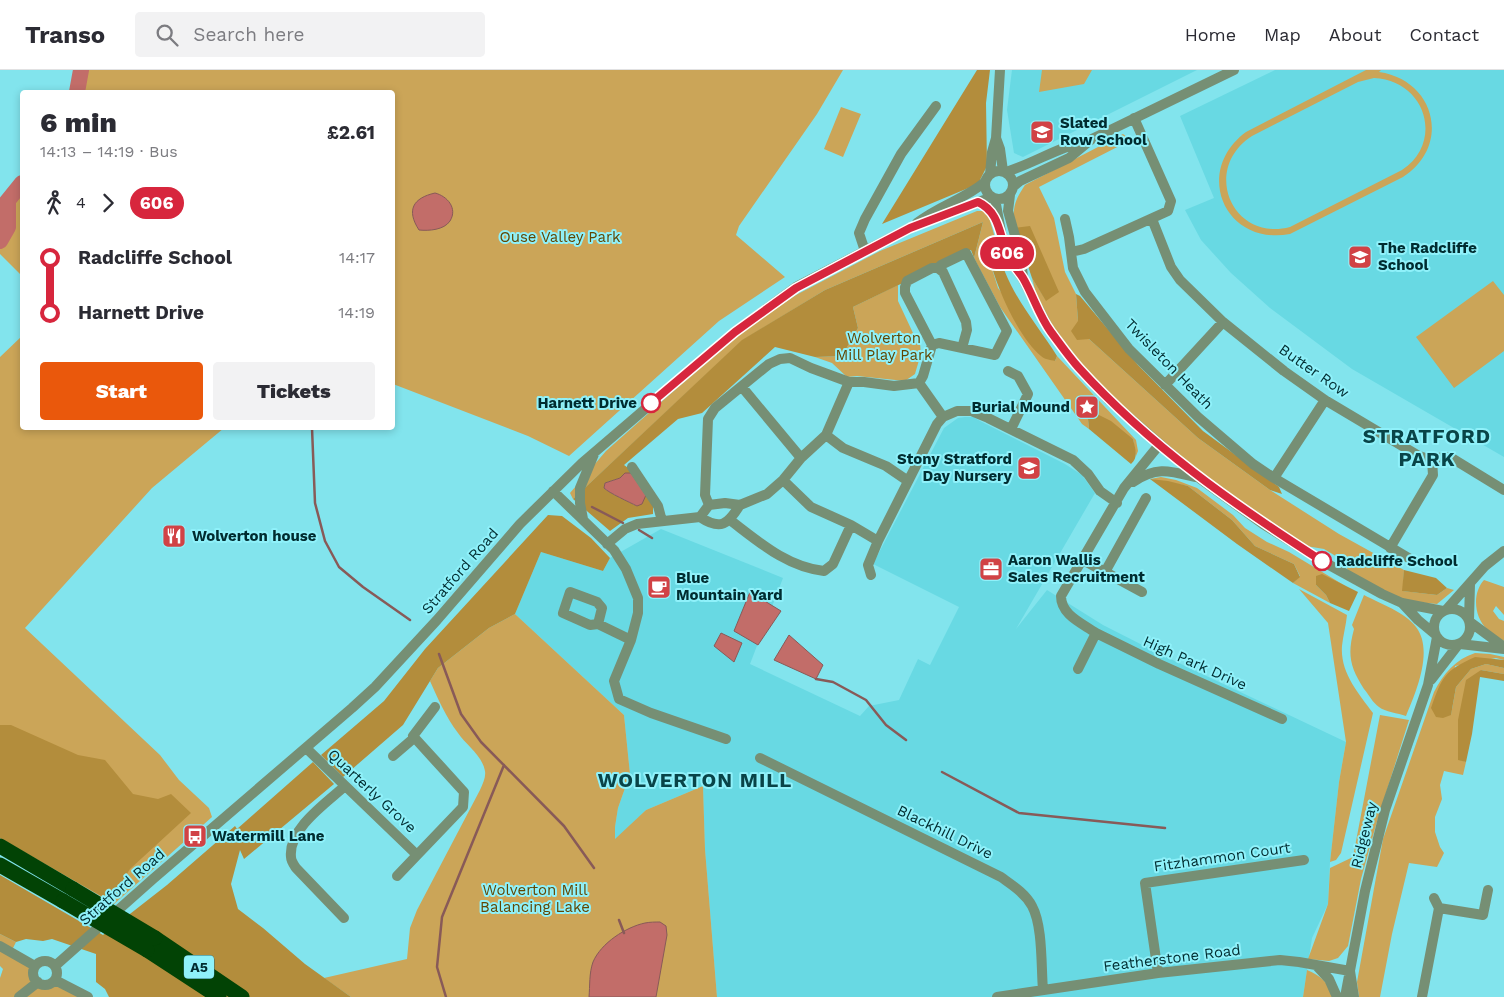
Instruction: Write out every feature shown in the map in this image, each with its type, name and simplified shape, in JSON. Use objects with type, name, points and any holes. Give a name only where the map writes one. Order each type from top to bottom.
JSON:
[{"type":"highway","name":"A5","points":[[0,846],[73,889],[151,944],[219,997]]},
{"type":"highway","name":"A5","points":[[0,864],[63,901],[151,944],[242,997]]},
{"type":"street","points":[[1000,70],[996,138],[986,191],[993,198],[1003,243],[1010,260],[1023,279],[1049,329],[1077,366],[1109,400],[1199,478],[1263,524],[1353,578],[1402,604],[1446,644],[1504,648]]},
{"type":"street","points":[[993,198],[1003,199],[1020,181],[1069,158],[1092,139],[1234,70]]},
{"type":"street","points":[[865,251],[859,233],[865,219],[901,154],[936,106]]},
{"type":"street","points":[[1071,252],[1084,249],[1168,211],[1171,201],[1134,118]]},
{"type":"street","points":[[996,138],[1005,172]]},
{"type":"street","points":[[1005,172],[1020,168],[1075,143],[1092,139]]},
{"type":"street","points":[[1000,149],[1009,163],[1020,168]]},
{"type":"street","points":[[987,178],[998,170],[1005,172],[1012,178],[1008,211],[1021,257],[1023,279]]},
{"type":"street","name":"Stratford Road","points":[[910,228],[930,213],[975,190],[987,178]]},
{"type":"street","name":"Stratford Road","points":[[55,966],[374,687],[437,620],[520,524],[553,490],[595,451],[735,332],[796,288],[865,251],[910,228],[993,198]]},
{"type":"street","points":[[978,202],[989,209],[999,225]]},
{"type":"street","name":"Twisleton Heath","points":[[1065,219],[1073,268],[1086,292],[1129,349],[1164,385],[1253,464],[1412,560]]},
{"type":"street","name":"Butter Row","points":[[1152,219],[1171,267],[1180,280],[1223,322],[1284,371],[1325,400],[1419,456],[1432,460],[1450,458],[1504,490]]},
{"type":"street","points":[[932,345],[939,343],[995,355],[1007,331],[966,253],[938,268]]},
{"type":"street","points":[[919,383],[923,376],[932,345],[905,293],[904,287],[907,281],[932,268],[938,268],[943,272],[966,322],[967,330],[962,348]]},
{"type":"street","points":[[1164,385],[1223,322]]},
{"type":"street","points":[[709,505],[705,495],[708,419],[715,408],[742,388],[769,364],[780,359],[790,358],[849,382],[894,386],[919,383]]},
{"type":"street","points":[[1008,371],[1018,376],[1028,394],[1011,429]]},
{"type":"street","points":[[700,517],[709,505],[740,504],[766,494],[783,480],[801,458],[826,435],[849,382]]},
{"type":"street","points":[[919,383],[943,418]]},
{"type":"street","points":[[742,388],[801,458]]},
{"type":"street","points":[[1274,478],[1325,400]]},
{"type":"street","points":[[871,575],[868,565],[878,541],[937,424],[943,418],[957,411],[972,410],[1073,460],[1088,474],[1100,490],[1117,503]]},
{"type":"street","points":[[826,435],[843,448],[886,466],[908,481]]},
{"type":"street","name":"High Park Drive","points":[[1159,444],[1124,488],[1117,503],[1061,596],[1061,603],[1065,612],[1096,633],[1159,664],[1282,719]]},
{"type":"street","points":[[583,519],[580,488],[595,451]]},
{"type":"street","points":[[1390,548],[1433,475],[1432,460]]},
{"type":"street","points":[[632,467],[658,506],[662,522]]},
{"type":"street","points":[[1124,488],[1144,475],[1163,470],[1199,478]]},
{"type":"street","points":[[783,480],[811,508],[851,525],[878,541]]},
{"type":"street","points":[[553,490],[614,550],[626,569],[638,598],[638,613],[631,640],[614,681],[619,699],[651,713],[726,739]]},
{"type":"street","points":[[1105,572],[1146,498]]},
{"type":"street","points":[[607,544],[625,529],[637,524],[700,517],[710,524],[721,524],[730,520],[740,504]]},
{"type":"street","points":[[730,520],[770,551],[808,570],[824,571],[833,564],[851,525]]},
{"type":"street","points":[[1436,636],[1434,624],[1439,614],[1470,584],[1485,566],[1503,554]]},
{"type":"street","points":[[1083,560],[1142,592]]},
{"type":"street","points":[[1459,644],[1468,637],[1470,632],[1470,584]]},
{"type":"street","points":[[1402,604],[1462,611],[1470,621],[1504,648]]},
{"type":"street","points":[[598,624],[631,640]]},
{"type":"street","points":[[1078,669],[1096,633]]},
{"type":"street","name":"Ridgeway","points":[[1345,997],[1365,890],[1385,810],[1428,686],[1436,636]]},
{"type":"street","name":"Ridgeway","points":[[1428,686],[1459,644]]},
{"type":"street","points":[[393,756],[414,738],[413,736],[435,707]]},
{"type":"street","name":"Quarterly Grove","points":[[397,876],[463,807],[464,792],[414,738]]},
{"type":"street","name":"Quarterly Grove","points":[[306,748],[418,855]]},
{"type":"street","name":"Blackhill Drive","points":[[760,758],[994,874],[1015,887],[1032,905],[1038,920],[1043,990]]},
{"type":"street","points":[[344,918],[296,868],[291,858],[293,843],[301,825],[345,786]]},
{"type":"street","name":"Fitzhammon Court","points":[[1158,973],[1145,883],[1304,860]]},
{"type":"street","points":[[1439,908],[1482,915],[1488,890]]},
{"type":"street","points":[[1422,997],[1439,908],[1434,898]]},
{"type":"street","points":[[0,946],[35,966]]},
{"type":"street","points":[[45,960],[55,966],[57,970],[55,980],[48,984],[38,982],[33,975],[35,966],[45,960]]},
{"type":"street","name":"Featherstone Road","points":[[997,997],[1158,973],[1280,960],[1350,971]]},
{"type":"street","points":[[1316,965],[1330,979],[1337,997]]},
{"type":"street","points":[[1350,971],[1354,997]]},
{"type":"street","points":[[55,980],[88,997]]},
{"type":"street","points":[[19,997],[38,982]]},
{"type":"shaded area","points":[[977,70],[990,70],[986,103],[987,166],[978,184],[882,224]]},
{"type":"shaded area","name":"Slated Row School","points":[[1012,70],[1197,70],[1023,157],[1014,153],[1007,110]]},
{"type":"shaded area","name":"The Radcliffe School","points":[[1275,70],[1504,70],[1504,457],[1352,369],[1270,308],[1231,273],[1201,240],[1185,210],[1214,198],[1180,116]]},
{"type":"shaded area","points":[[435,193],[444,197],[450,203],[453,212],[450,221],[440,228],[419,230],[413,216],[414,206],[421,198]]},
{"type":"shaded area","points":[[983,222],[974,258],[971,250],[853,307],[858,328],[842,356],[815,357],[775,347],[702,413],[678,419],[624,465],[631,470],[653,506],[653,514],[628,518],[610,531],[573,499],[742,340],[825,290]],"holes":[[[625,473],[637,506],[604,488],[605,483],[620,478]]]},
{"type":"shaded area","points":[[1030,226],[1059,292],[1046,301],[1032,278],[1015,228]]},
{"type":"shaded area","points":[[987,243],[999,255],[1016,294],[1057,356],[1055,361],[1042,357],[1032,347],[1014,320],[993,271]]},
{"type":"shaded area","points":[[1076,294],[1080,296],[1138,365],[1203,431],[1279,487],[1282,494],[1270,490],[1198,438],[1089,339],[1077,340],[1071,331],[1078,321]]},
{"type":"shaded area","points":[[1097,414],[1111,421],[1133,439],[1136,455],[1131,464],[1089,429],[1088,419]]},
{"type":"shaded area","points":[[973,417],[1065,464],[1082,475],[1095,493],[1016,629],[1047,590],[1103,625],[1162,655],[1346,742],[1339,782],[1330,862],[1328,904],[1312,938],[1303,997],[717,997],[705,849],[703,786],[646,810],[615,840],[618,808],[630,774],[624,715],[515,614],[541,552],[603,571],[610,558],[661,529],[783,578],[750,664],[860,716],[869,706],[899,700],[918,659],[930,665],[959,607],[873,564],[944,428],[958,418]]},
{"type":"shaded area","points":[[625,473],[631,473],[646,495],[642,504],[637,506],[604,488],[605,483],[620,478]]},
{"type":"shaded area","points":[[1150,479],[1188,486],[1232,520],[1255,546],[1294,564],[1300,577],[1293,583]]},
{"type":"shaded area","points":[[548,515],[562,516],[591,538],[610,558],[603,571],[541,552],[515,614],[489,628],[438,668],[403,725],[343,777],[321,755],[384,701],[425,649]]},
{"type":"shaded area","points":[[1404,570],[1436,578],[1447,588],[1437,595],[1402,591]]},
{"type":"shaded area","points":[[1322,574],[1358,592],[1349,611],[1330,603],[1326,595],[1316,585],[1316,576]]},
{"type":"shaded area","points":[[750,592],[781,611],[758,645],[734,631]]},
{"type":"shaded area","points":[[721,633],[742,643],[734,662],[714,646]]},
{"type":"shaded area","points":[[789,635],[823,665],[816,679],[774,660]]},
{"type":"shaded area","points":[[1475,657],[1504,660],[1504,668],[1486,664],[1471,669],[1456,687],[1451,715],[1443,718],[1436,717],[1431,708],[1442,682],[1450,671]]},
{"type":"shaded area","points":[[1481,670],[1504,674],[1504,681],[1480,677],[1466,762],[1458,760],[1458,720],[1466,680]]},
{"type":"shaded area","points":[[0,725],[11,725],[78,755],[105,760],[133,794],[158,799],[171,794],[191,813],[130,869],[110,901],[0,838]]},
{"type":"shaded area","points":[[313,762],[334,784],[244,859],[240,850],[231,884],[238,909],[305,964],[351,997],[109,997],[105,989],[96,982],[96,954],[52,939],[43,941],[26,939],[16,942],[0,934],[0,875],[103,935],[167,885],[235,826],[237,829]]},
{"type":"shaded area","points":[[660,922],[666,926],[667,935],[656,997],[589,997],[590,975],[593,962],[602,948],[630,928],[645,923]]},
{"type":"green space","name":"Ouse Valley Park","points":[[80,70],[843,70],[817,114],[739,226],[736,235],[785,277],[719,321],[569,456],[528,436],[395,385],[395,90],[70,90]]},
{"type":"green space","points":[[1042,70],[1092,70],[1084,84],[1039,92]]},
{"type":"green space","points":[[1366,70],[1381,70],[1379,72],[1398,77],[1413,87],[1424,100],[1430,116],[1432,132],[1428,148],[1418,164],[1403,177],[1290,234],[1267,235],[1248,229],[1233,217],[1223,202],[1219,185],[1221,166],[1230,148],[1246,132]],"holes":[[[1374,78],[1392,81],[1406,89],[1417,100],[1423,114],[1425,129],[1423,144],[1415,158],[1402,170],[1290,227],[1270,229],[1252,224],[1239,214],[1230,200],[1226,183],[1228,166],[1237,150],[1252,136],[1358,82]]]},
{"type":"green space","points":[[841,107],[861,114],[843,157],[824,149]]},
{"type":"green space","points":[[1123,134],[1131,140],[1039,187],[1054,218],[1065,272],[1076,294],[1078,321],[1089,339],[1198,438],[1270,490],[1339,534],[1404,570],[1403,591],[1437,595],[1447,588],[1454,590],[1437,604],[1405,601],[1352,575],[1339,558],[1324,549],[1300,545],[1242,507],[1163,445],[1099,385],[1058,336],[1038,302],[1032,278],[1046,300],[1020,242],[1014,219],[1015,203],[1025,185]]},
{"type":"green space","points":[[20,190],[20,274],[0,254],[0,229]]},
{"type":"green space","points":[[977,211],[985,211],[988,214],[1001,258],[994,246],[987,244],[988,256],[998,288],[1055,361],[1057,356],[1136,440],[1138,451],[1136,456],[1133,439],[1088,419],[1089,429],[1082,424],[1000,307],[974,258],[983,222],[825,290],[743,340],[573,499],[570,493],[606,451],[739,333],[796,295],[880,251]]},
{"type":"green space","points":[[1493,281],[1504,295],[1504,351],[1454,388],[1416,337]]},
{"type":"green space","name":"Wolverton Mill Play Park","points":[[898,285],[898,301],[913,333],[917,337],[920,347],[920,358],[915,374],[905,381],[857,376],[847,377],[832,363],[815,357],[842,356],[858,328],[853,307]]},
{"type":"green space","points":[[20,338],[20,430],[222,430],[152,488],[25,628],[160,755],[179,780],[209,808],[212,817],[114,904],[0,838],[0,357]]},
{"type":"green space","points":[[1161,477],[1176,480],[1197,488],[1233,515],[1245,528],[1347,587],[1322,575],[1316,585],[1326,595],[1330,603],[1293,583],[1300,576],[1294,564],[1255,546],[1232,520],[1188,486],[1150,479]]},
{"type":"green space","points":[[1484,580],[1504,587],[1504,615],[1496,606],[1493,611],[1499,619],[1504,621],[1504,641],[1487,629],[1477,612],[1476,598],[1480,585]]},
{"type":"green space","points":[[1299,589],[1347,615],[1342,646],[1344,665],[1351,682],[1373,713],[1341,853],[1336,860],[1330,862],[1339,782],[1346,742],[1328,623]]},
{"type":"green space","points":[[1364,595],[1406,617],[1416,627],[1421,636],[1423,647],[1422,671],[1406,716],[1382,709],[1377,705],[1364,689],[1353,667],[1350,654],[1354,629],[1352,625]]},
{"type":"green space","name":"Wolverton Mill Balancing Lake","points":[[515,614],[624,715],[630,774],[618,808],[615,839],[646,810],[703,786],[705,849],[717,997],[351,997],[324,978],[407,959],[410,928],[417,910],[480,790],[485,776],[481,760],[454,727],[442,708],[430,681],[438,668],[489,628]]},
{"type":"green space","points":[[1475,653],[1504,657],[1504,660],[1496,658],[1455,666],[1451,715],[1456,687],[1471,669],[1486,664],[1504,668],[1504,674],[1481,670],[1458,759],[1466,762],[1463,775],[1444,771],[1440,785],[1442,799],[1435,817],[1435,832],[1444,853],[1437,867],[1409,863],[1392,934],[1380,997],[1359,997],[1357,982],[1383,839],[1434,692],[1456,663]]},
{"type":"green space","points":[[1380,715],[1409,720],[1361,879],[1348,946],[1338,958],[1329,961],[1308,959],[1328,904],[1330,868],[1353,857]]},
{"type":"green space","points":[[0,934],[16,942],[11,952],[33,970],[35,979],[19,997],[0,997],[0,978],[3,969],[0,966]]},
{"type":"green space","points":[[1307,970],[1324,980],[1334,997],[1303,997]]},
{"type":"green space","points":[[53,981],[88,997],[20,997],[40,984],[48,984]]},
{"type":"waterway","points":[[77,90],[81,70]]},
{"type":"waterway","points":[[1,209],[20,185]]},
{"type":"waterway","points":[[0,241],[8,227],[8,203]]},
{"type":"waterway","points":[[312,430],[315,503],[325,541],[339,567],[363,587],[410,620]]},
{"type":"waterway","points":[[592,507],[623,523]]},
{"type":"waterway","points":[[639,530],[652,538]]},
{"type":"waterway","points":[[439,654],[461,714],[481,742],[564,826],[594,868]]},
{"type":"waterway","points":[[816,679],[833,682],[866,700],[886,725],[906,740]]},
{"type":"waterway","points":[[446,997],[437,967],[442,917],[504,765]]},
{"type":"waterway","points":[[942,772],[1019,813],[1165,828]]},
{"type":"waterway","points":[[619,920],[624,933]]},
{"type":"bus line","name":"606","points":[[651,403],[735,332],[796,288],[910,228],[978,202],[989,209],[999,225],[1003,243],[1010,260],[1023,279],[1049,329],[1077,366],[1109,400],[1199,478],[1263,524],[1322,561]]},
{"type":"place","name":"Slated Row School","points":[[1042,132]]},
{"type":"place","name":"The Radcliffe School","points":[[1360,257]]},
{"type":"place","name":"Harnett Drive","points":[[651,403]]},
{"type":"place","name":"Burial Mound","points":[[1087,407]]},
{"type":"place","name":"Stony Stratford Day Nursery","points":[[1029,468]]},
{"type":"place","name":"Wolverton house","points":[[174,536]]},
{"type":"place","name":"Radcliffe School","points":[[1322,561]]},
{"type":"place","name":"Aaron Wallis Sales Recruitment","points":[[991,569]]},
{"type":"place","name":"Blue Mountain Yard","points":[[659,587]]},
{"type":"place","name":"Watermill Lane","points":[[195,836]]},
{"type":"district","name":"STRATFORD PARK","points":[[1427,448]]},
{"type":"district","name":"WOLVERTON MILL","points":[[695,780]]}]
